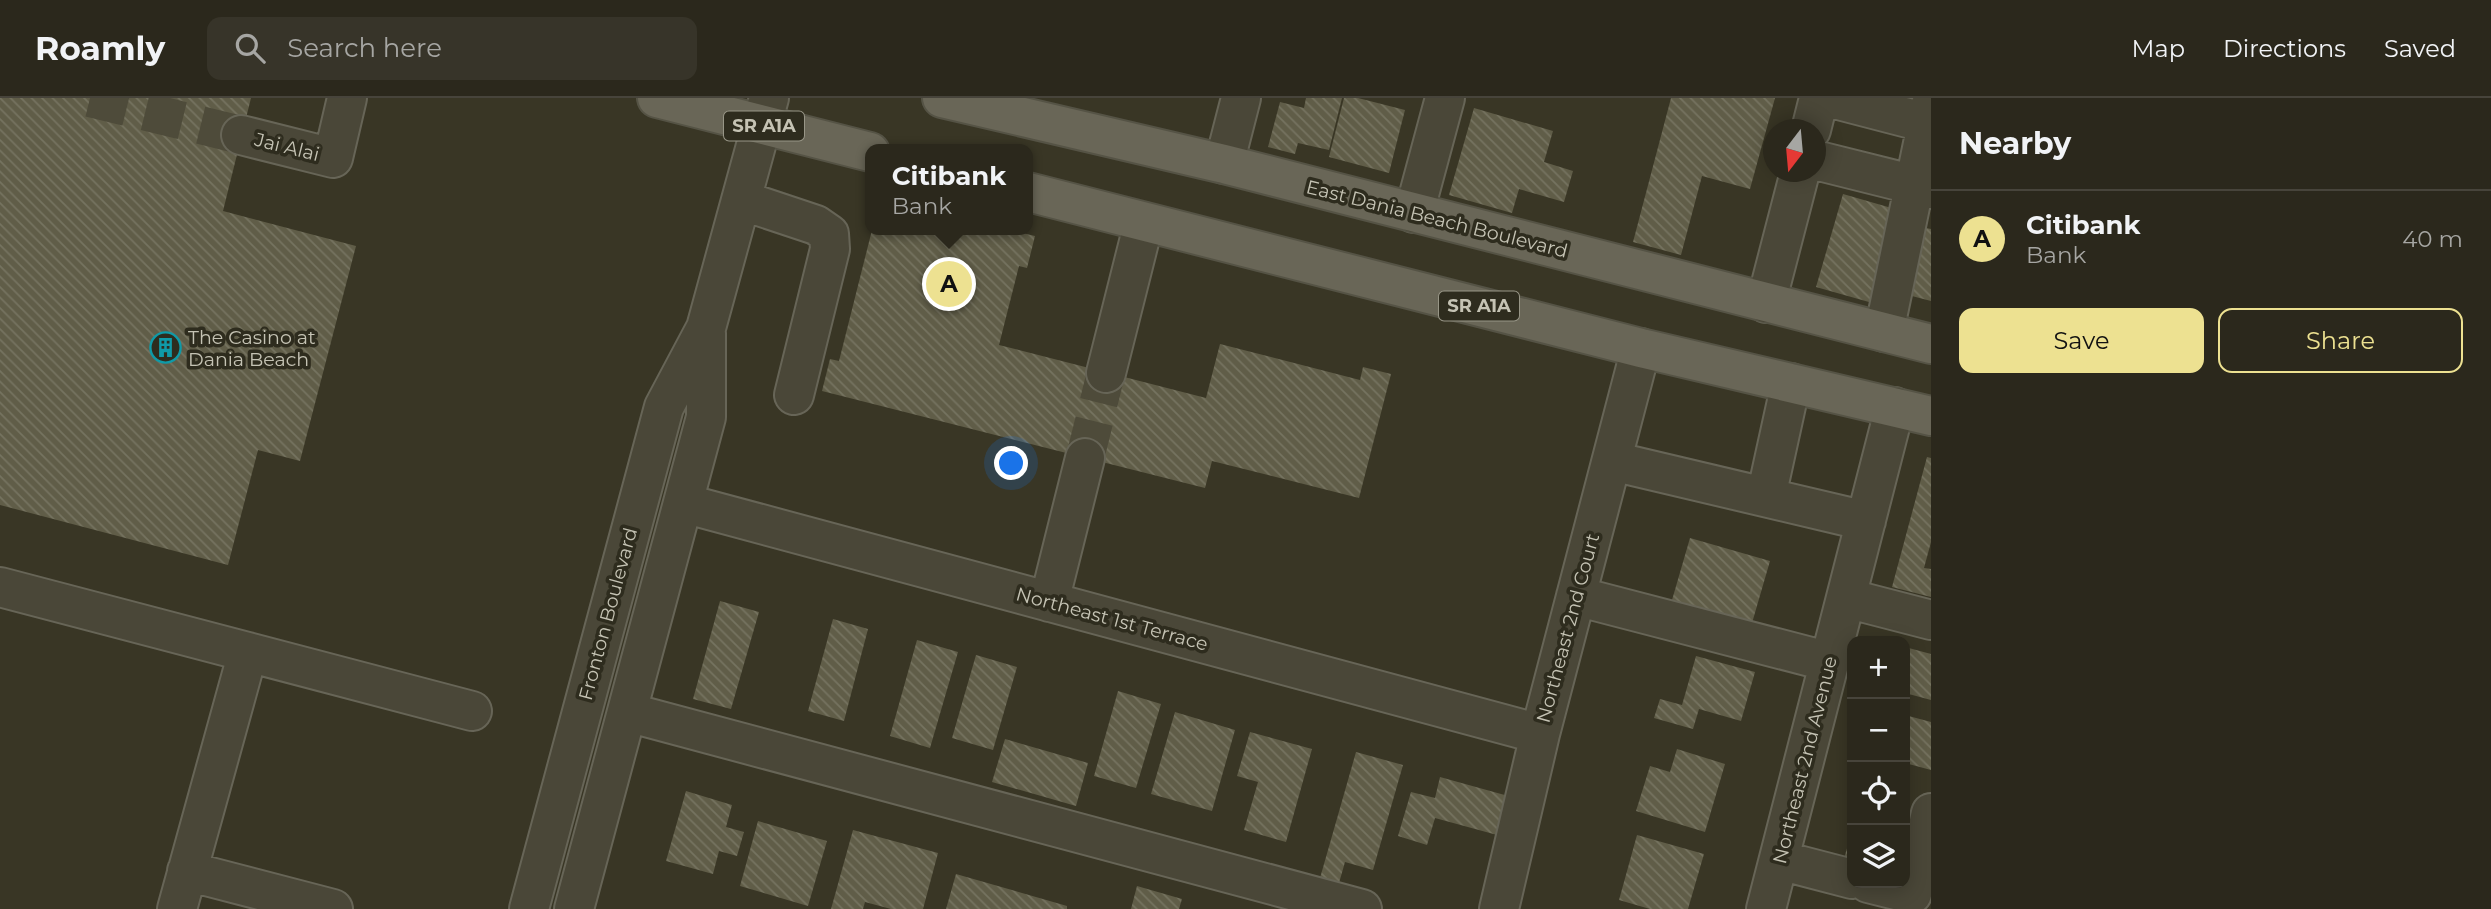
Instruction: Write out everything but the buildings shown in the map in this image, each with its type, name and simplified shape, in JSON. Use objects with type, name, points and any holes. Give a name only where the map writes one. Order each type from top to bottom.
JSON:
[{"type":"main road","name":"SR A1A","points":[[657,98],[765,111],[865,150]]},
{"type":"main road","name":"East Dania Beach Boulevard","points":[[942,98],[1224,164],[1931,344]]},
{"type":"main road","name":"SR A1A","points":[[1033,193],[1642,348],[1913,412]]},
{"type":"street","name":"Jai Alai","points":[[241,135],[333,158],[347,98]]},
{"type":"street","points":[[1224,164],[1241,98]]},
{"type":"street","points":[[1414,213],[1445,98]]},
{"type":"street","points":[[1814,119],[1819,98]]},
{"type":"street","points":[[1831,98],[1929,117],[1922,187],[1884,332]]},
{"type":"street","name":"Fronton Boulevard","points":[[526,903],[664,407],[706,328],[765,111]]},
{"type":"street","points":[[1826,163],[1922,187]]},
{"type":"street","points":[[1766,303],[1797,182]]},
{"type":"street","points":[[741,200],[816,225],[828,234],[830,249],[794,395]]},
{"type":"street","points":[[1106,373],[1144,222]]},
{"type":"street","name":"Fronton Boulevard","points":[[574,909],[706,417],[706,328]]},
{"type":"street","name":"Northeast 2nd Court","points":[[1499,909],[1576,596],[1642,348]]},
{"type":"street","points":[[1766,497],[1791,383]]},
{"type":"street","name":"Northeast 2nd Avenue","points":[[1766,909],[1866,521],[1913,412]]},
{"type":"street","points":[[1049,602],[1085,458]]},
{"type":"street","points":[[1612,461],[1866,521]]},
{"type":"street","name":"Northeast 1st Terrace","points":[[683,503],[1541,734]]},
{"type":"street","points":[[0,587],[472,711]]},
{"type":"street","points":[[1576,596],[1830,662]]},
{"type":"street","points":[[1846,598],[1931,620]]},
{"type":"street","points":[[177,909],[248,652]]},
{"type":"street","points":[[626,712],[1362,909]]},
{"type":"street","points":[[1888,888],[1912,894],[1931,813]]},
{"type":"street","points":[[1779,860],[1847,878]]},
{"type":"street","points":[[187,871],[333,909]]},
{"type":"tunnel","points":[[90,98],[241,135]]},
{"type":"tunnel","points":[[1085,458],[1106,373]]},
{"type":"place","name":"Citibank","points":[[949,284]]},
{"type":"place","name":"The Casino at Dania Beach","points":[[165,348]]}]
